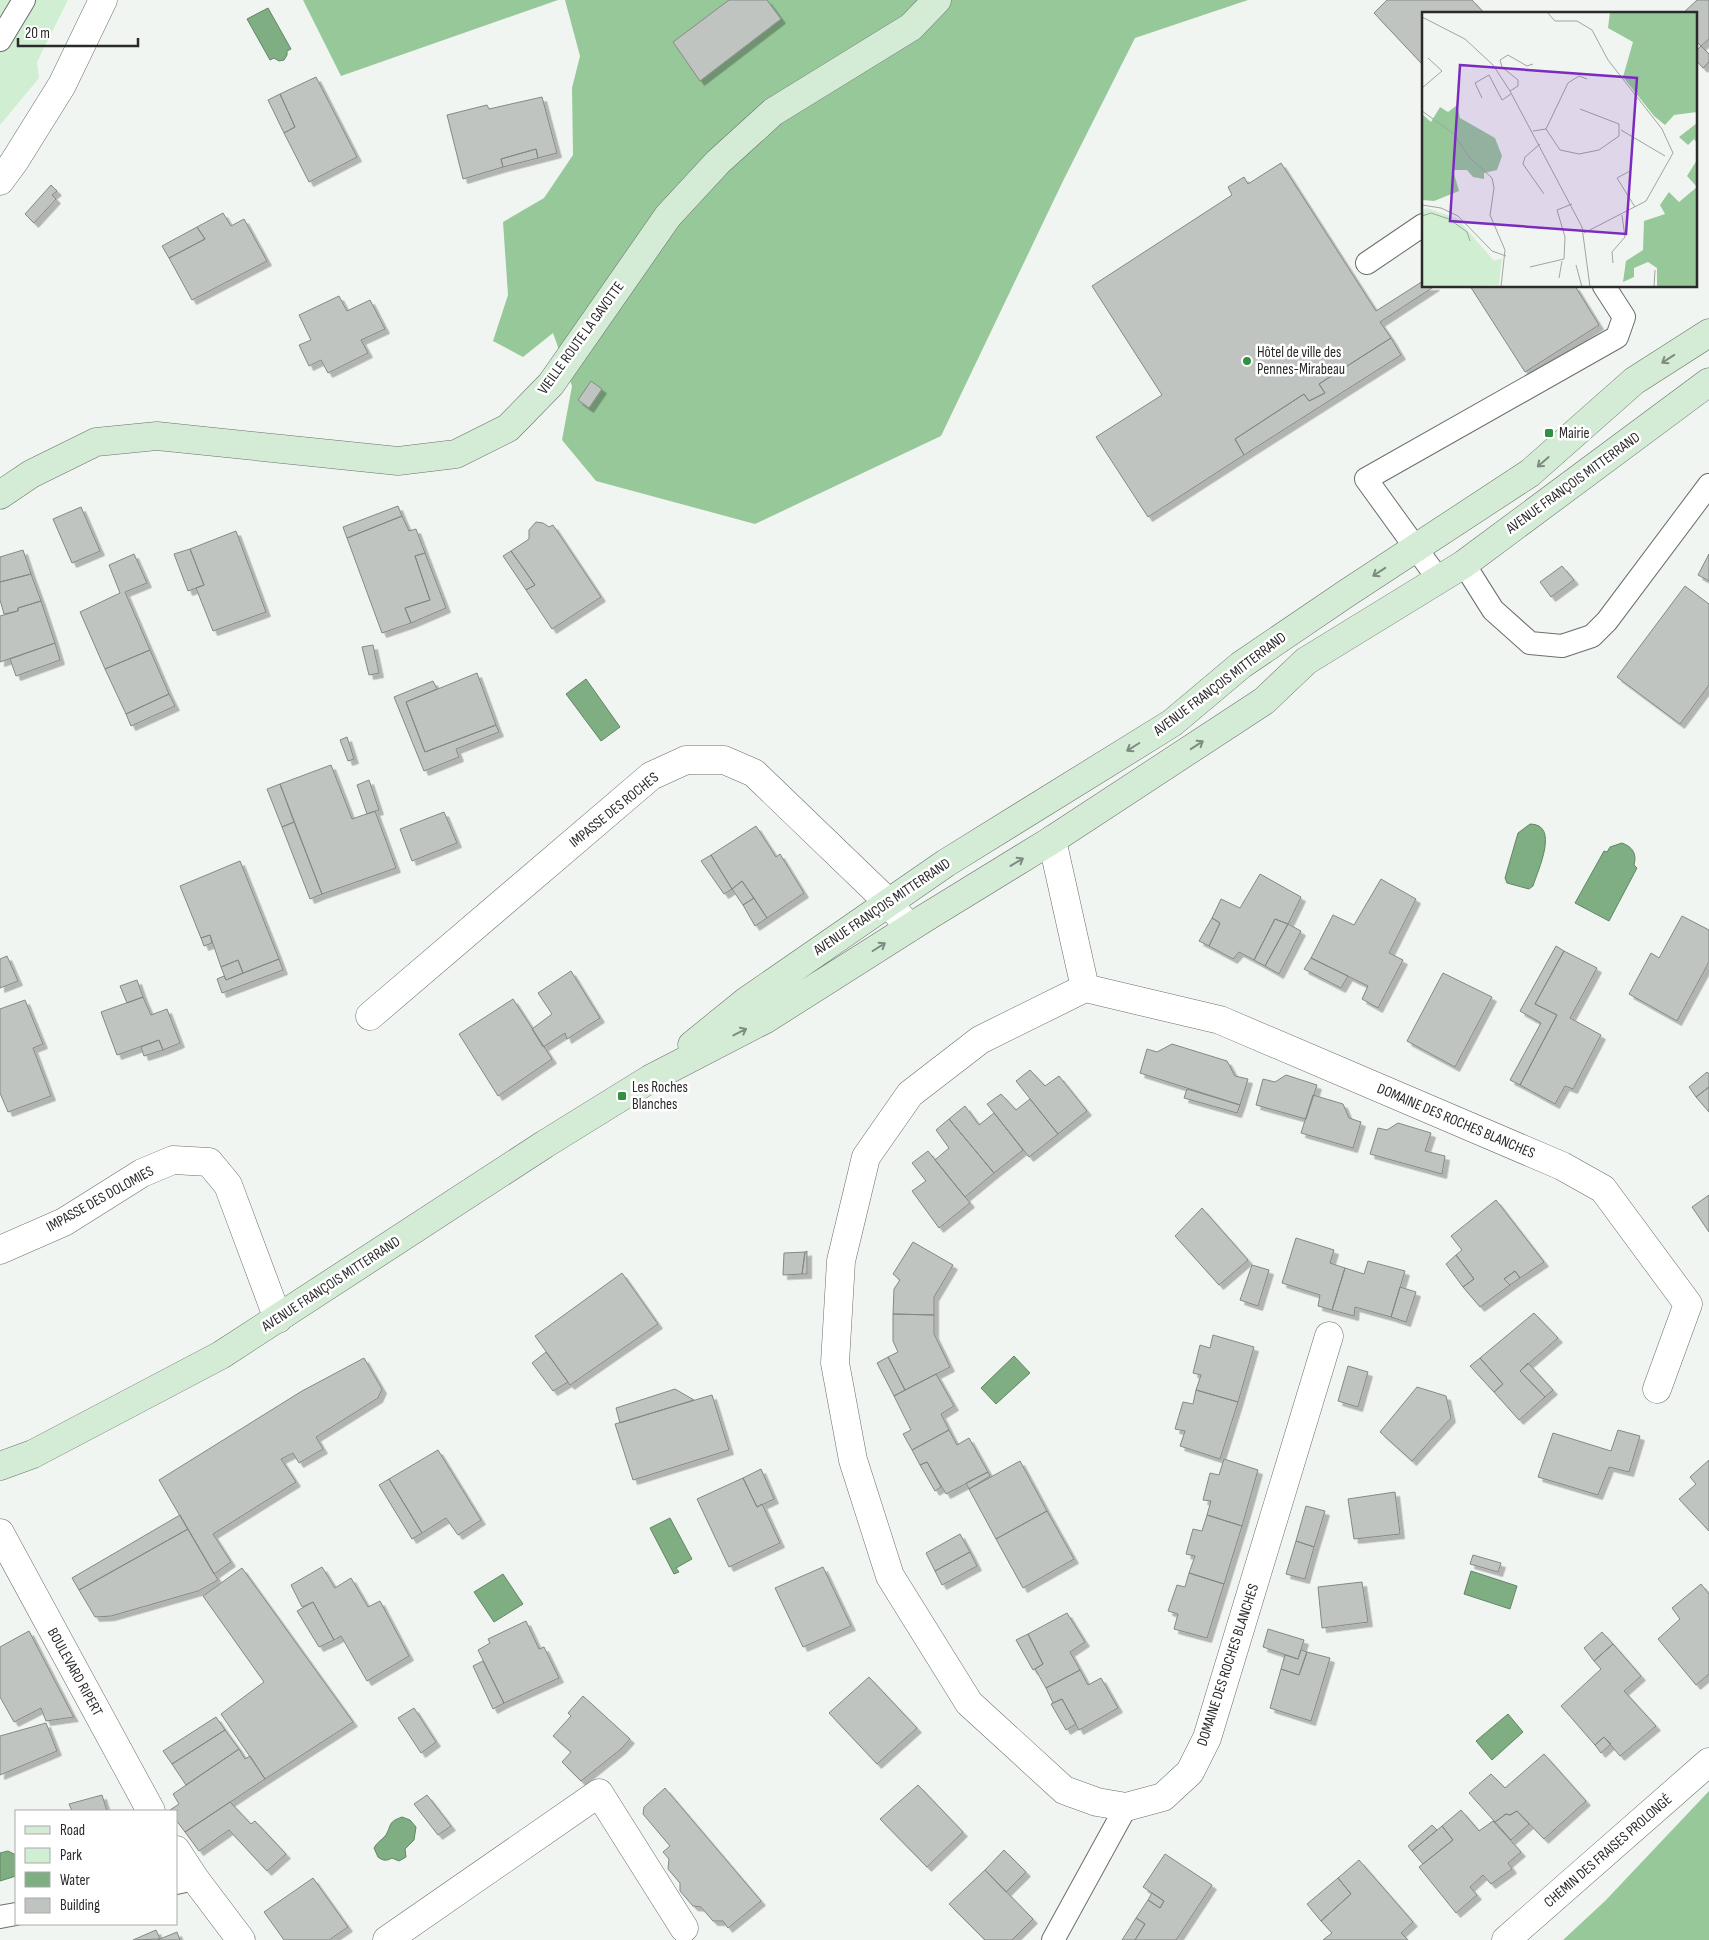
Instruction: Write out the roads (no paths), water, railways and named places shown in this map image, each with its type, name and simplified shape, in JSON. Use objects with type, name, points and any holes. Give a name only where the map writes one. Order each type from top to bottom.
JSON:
[{"type":"main road","name":"VIEILLE ROUTE LA GAVOTTE","points":[[0,495],[31,474],[96,442],[158,436],[398,461],[456,454],[508,428],[551,384],[668,216],[718,162],[773,112],[911,27],[937,0]]},
{"type":"main road","name":"AVENUE FRANÇOIS MITTERRAND","points":[[650,1079],[745,1002],[946,863],[1172,723],[1241,665],[1530,473],[1634,381],[1709,333]]},
{"type":"main road","name":"AVENUE FRANÇOIS MITTERRAND","points":[[0,1466],[34,1454],[221,1354],[278,1319],[545,1144],[650,1079],[766,1019],[1052,840],[1264,701],[1306,661],[1464,564],[1709,382]]},
{"type":"street","points":[[0,181],[62,85],[103,0]]},
{"type":"street","name":"IMPASSE DES ROCHES","points":[[370,1016],[651,776],[686,760],[724,760],[754,773],[889,903],[909,928]]},
{"type":"street","points":[[1052,840],[1084,988]]},
{"type":"street","name":"DOMAINE DES ROCHES BLANCHES","points":[[1329,1336],[1207,1738],[1190,1772],[1162,1797],[1126,1807],[1097,1802],[1064,1790],[969,1703],[890,1576],[853,1460],[834,1364],[841,1261],[866,1157],[910,1094],[980,1040],[1084,988],[1220,1020],[1562,1166],[1603,1189],[1688,1304],[1657,1389]]},
{"type":"street","name":"IMPASSE DES DOLOMIES","points":[[0,1250],[64,1222],[142,1173],[173,1160],[209,1162],[228,1185],[278,1319]]},
{"type":"street","name":"BOULEVARD RIPERT","points":[[0,1532],[150,1810]]},
{"type":"street","name":"CHEMIN DES FRAISES PROLONGÉ","points":[[1506,1940],[1709,1762]]},
{"type":"street","points":[[387,1940],[599,1793],[684,1928]]},
{"type":"street","points":[[178,1857],[185,1881],[241,1940]]},
{"type":"lane","points":[[0,40],[24,0]]},
{"type":"lane","points":[[1367,263],[1422,226]]},
{"type":"lane","points":[[1439,580],[1366,478],[1617,337],[1624,317],[1605,288]]},
{"type":"lane","points":[[1464,564],[1493,610],[1530,643],[1562,646],[1592,636],[1602,626],[1709,484]]},
{"type":"lane","points":[[1053,1940],[1126,1807]]},
{"type":"lane","points":[[0,1917],[15,1914]]},
{"type":"water","points":[[268,8],[291,49],[287,51],[284,60],[279,61],[274,58],[270,60],[247,19]]},
{"type":"water","points":[[586,679],[620,727],[601,741],[566,694]]},
{"type":"water","points":[[1530,824],[1539,826],[1544,831],[1545,849],[1533,886],[1529,889],[1507,883],[1505,878],[1518,833]]},
{"type":"water","points":[[1622,843],[1633,851],[1635,857],[1634,865],[1637,868],[1609,921],[1575,903],[1604,851],[1607,852],[1610,847]]},
{"type":"water","points":[[1014,1356],[1030,1373],[996,1404],[981,1388]]},
{"type":"water","points":[[670,1518],[692,1559],[676,1568],[679,1572],[674,1574],[650,1528]]},
{"type":"water","points":[[1471,1571],[1517,1586],[1510,1609],[1464,1594]]},
{"type":"water","points":[[503,1574],[523,1604],[494,1622],[474,1592]]},
{"type":"water","points":[[1508,1714],[1523,1732],[1492,1760],[1476,1741]]},
{"type":"water","points":[[402,1817],[410,1820],[416,1827],[414,1840],[405,1849],[406,1857],[399,1861],[392,1858],[387,1860],[378,1857],[374,1848],[386,1835],[392,1822]]},
{"type":"water","points":[[8,1851],[15,1854],[15,1876],[0,1881],[0,1853]]},
{"type":"place","name":"Hôtel de ville des Pennes-Mirabeau","points":[[1247,361]]},
{"type":"place","name":"Mairie","points":[[1549,433]]},
{"type":"place","name":"Les Roches Blanches","points":[[622,1096]]}]
